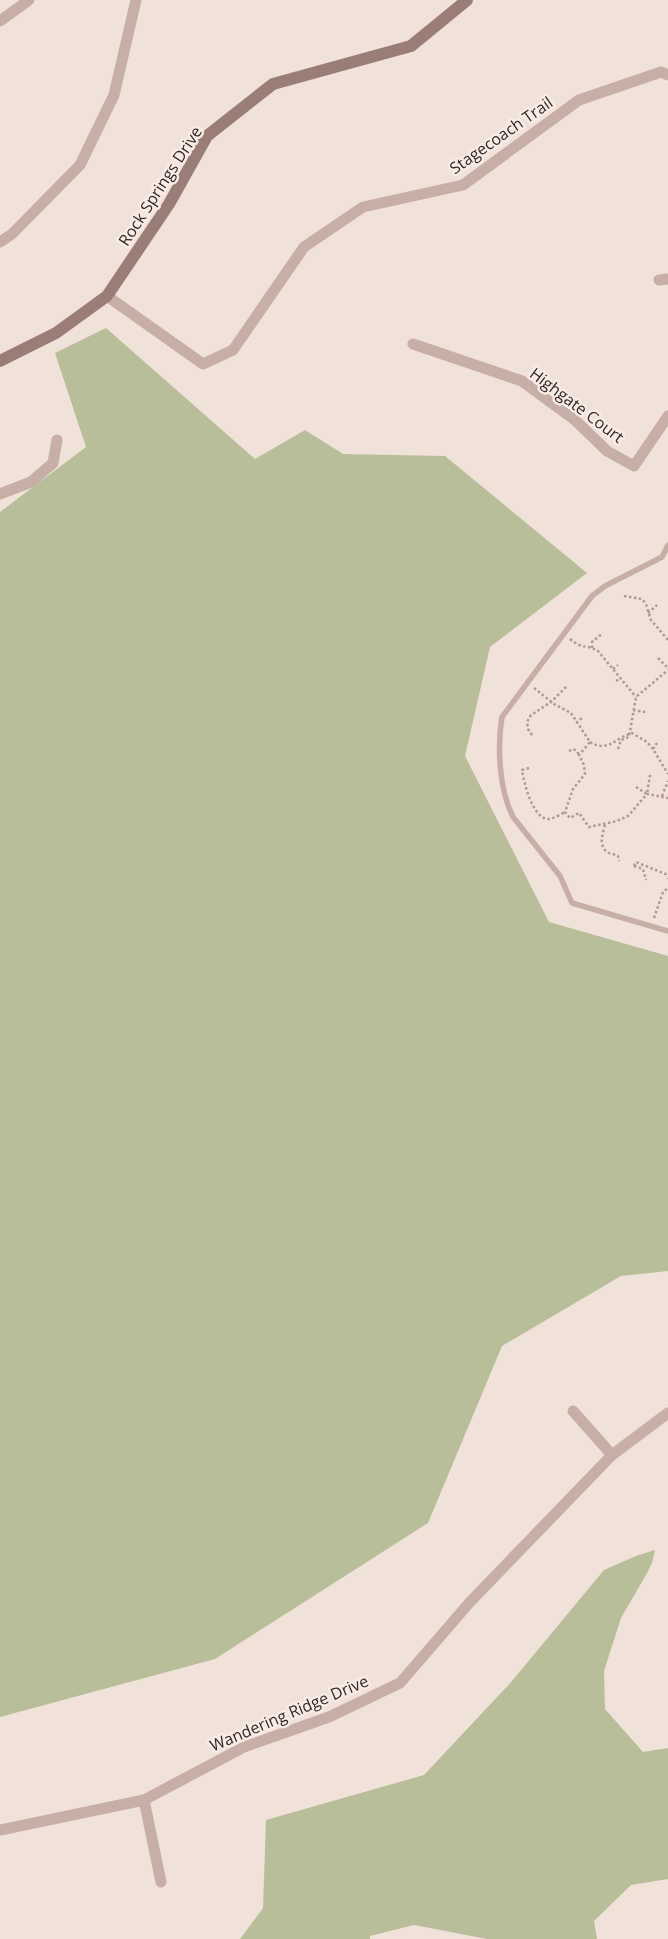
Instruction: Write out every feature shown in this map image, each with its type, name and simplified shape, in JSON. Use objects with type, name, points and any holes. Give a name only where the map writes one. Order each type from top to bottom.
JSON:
[{"type":"street","points":[[0,21],[29,0]]},
{"type":"street","points":[[0,242],[12,234],[80,165],[114,95],[136,0]]},
{"type":"street","name":"Rock Springs Drive","points":[[0,361],[56,332],[107,296],[169,204],[207,136],[273,84],[411,46],[467,0]]},
{"type":"street","name":"Stagecoach Trail","points":[[107,296],[203,364],[233,350],[304,247],[363,207],[463,186],[579,100],[661,72],[668,75]]},
{"type":"street","name":"Highgate Court","points":[[414,344],[522,381],[575,420],[607,451],[634,466],[668,416]]},
{"type":"street","points":[[0,494],[31,482],[53,463],[57,440]]},
{"type":"street","points":[[573,1411],[612,1455]]},
{"type":"street","name":"Wandering Ridge Drive","points":[[0,1830],[144,1800],[244,1747],[329,1717],[400,1683],[470,1602],[612,1455],[668,1413]]},
{"type":"street","points":[[144,1800],[161,1882]]},
{"type":"lane","points":[[668,545],[662,558],[605,586],[592,596],[502,717],[498,738],[499,759],[508,807],[560,876],[572,903],[668,931]]},
{"type":"path","points":[[624,596],[642,599],[656,627],[668,640]]},
{"type":"path","points":[[648,613],[657,605]]},
{"type":"path","points":[[592,648],[592,642],[603,633]]},
{"type":"path","points":[[564,634],[578,646],[592,648],[601,655],[636,697]]},
{"type":"path","points":[[597,658],[601,655]]},
{"type":"path","points":[[618,749],[621,740],[629,737],[636,697],[668,669],[658,658]]},
{"type":"path","points":[[613,669],[618,665]]},
{"type":"path","points":[[616,681],[621,678]]},
{"type":"path","points":[[528,684],[551,702],[571,713],[590,742],[597,746],[610,745],[632,732],[647,742],[668,772]]},
{"type":"path","points":[[532,735],[528,729],[527,722],[531,715],[551,702],[566,687]]},
{"type":"path","points":[[633,710],[645,712]]},
{"type":"path","points":[[576,723],[582,718]]},
{"type":"path","points":[[579,755],[590,742]]},
{"type":"path","points":[[653,749],[657,743]]},
{"type":"path","points":[[530,768],[522,770],[524,782],[537,812],[542,818],[550,819],[565,812],[573,789],[585,774],[584,765],[577,750],[569,751]]},
{"type":"path","points":[[565,812],[570,818],[579,813],[590,827],[606,825],[628,816],[647,794],[650,775]]},
{"type":"path","points":[[662,796],[668,781]]},
{"type":"path","points":[[636,787],[647,794],[668,798]]},
{"type":"path","points":[[606,825],[601,839],[602,846],[607,852],[618,856],[620,861]]},
{"type":"path","points":[[646,880],[643,869],[634,866],[636,862],[668,877]]},
{"type":"path","points":[[656,911],[664,892],[668,888]]},
{"type":"green space","points":[[106,328],[255,459],[305,430],[343,454],[445,456],[587,573],[490,647],[465,756],[549,922],[668,956],[668,1271],[621,1276],[502,1346],[428,1523],[215,1659],[0,1717],[0,512],[86,447],[55,353]]},
{"type":"green space","points":[[655,1550],[652,1563],[646,1575],[621,1618],[604,1671],[605,1709],[643,1752],[668,1748],[668,1879],[631,1885],[594,1921],[597,1939],[487,1939],[414,1925],[370,1936],[370,1939],[240,1939],[263,1908],[266,1820],[424,1775],[512,1681],[604,1570]]}]
